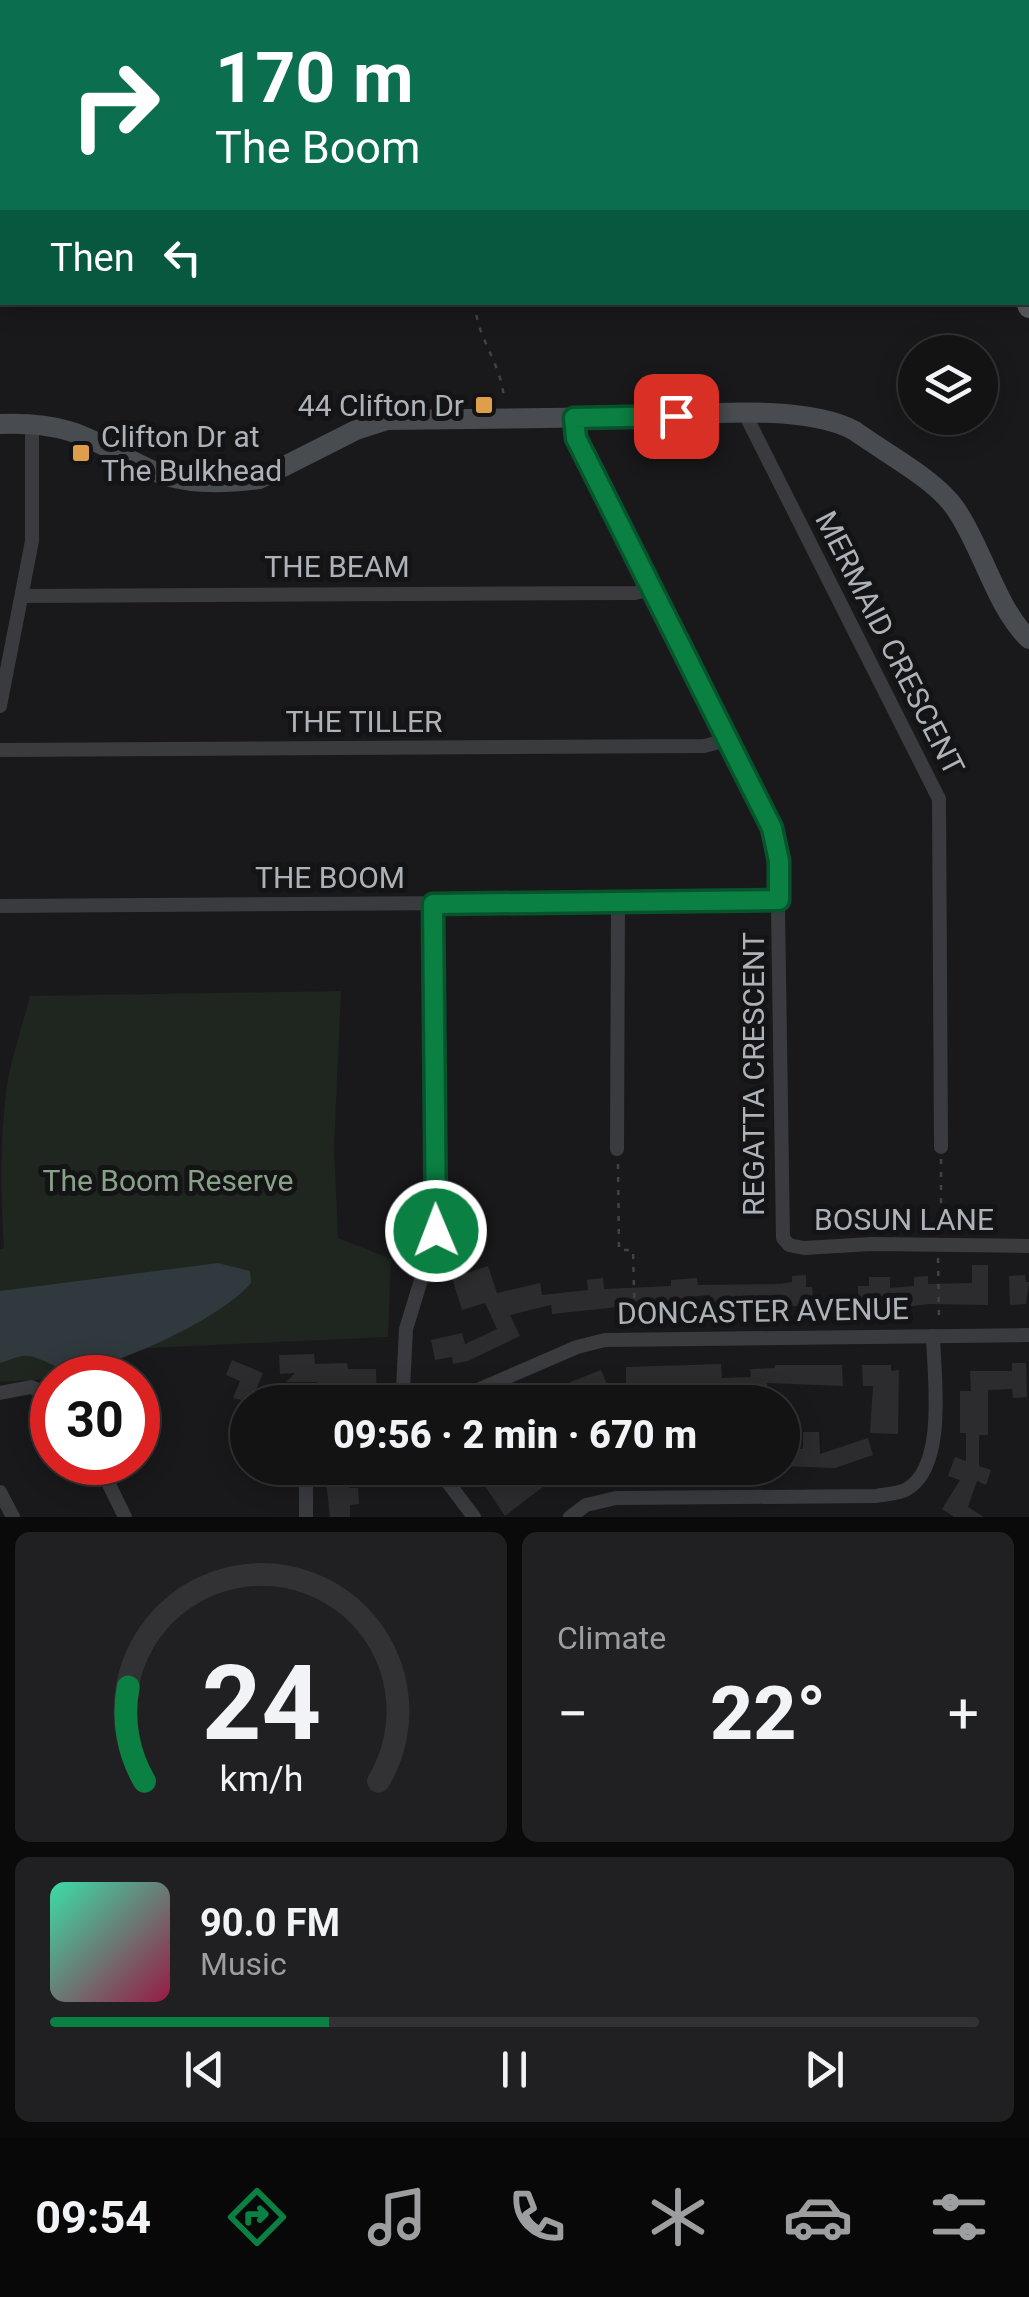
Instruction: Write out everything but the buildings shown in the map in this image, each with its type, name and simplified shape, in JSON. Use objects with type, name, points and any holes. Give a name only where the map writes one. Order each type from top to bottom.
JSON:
[{"type":"street","points":[[0,424],[32,423],[72,432],[165,476],[192,482],[225,482],[258,479],[356,430],[387,420],[745,414],[815,417],[842,424],[946,497],[966,524],[1014,620],[1029,638]]},
{"type":"street","name":"MERMAID CRESCENT","points":[[745,414],[939,799],[940,1148]]},
{"type":"street","name":"REGATTA CRESCENT","points":[[574,418],[576,438],[772,828],[779,861],[783,1238]]},
{"type":"street","points":[[0,706],[32,541],[32,423]]},
{"type":"street","name":"THE BEAM","points":[[23,596],[652,590]]},
{"type":"street","name":"THE TILLER","points":[[0,750],[704,746],[728,740]]},
{"type":"street","name":"THE BOOM","points":[[0,906],[779,900]]},
{"type":"street","points":[[618,903],[618,1149]]},
{"type":"street","points":[[404,1385],[406,1329],[436,1231],[433,904]]},
{"type":"street","name":"BOSUN LANE","points":[[783,1238],[804,1248],[872,1244],[1029,1246]]},
{"type":"street","name":"DONCASTER AVENUE","points":[[490,1385],[578,1347],[635,1338],[1029,1335]]},
{"type":"street","points":[[570,1517],[586,1505],[616,1498],[876,1496],[907,1489],[927,1468],[934,1443],[936,1336]]},
{"type":"street","points":[[0,1393],[30,1387]]},
{"type":"street","points":[[109,1485],[125,1517]]},
{"type":"street","points":[[306,1485],[306,1517]]},
{"type":"street","points":[[450,1485],[474,1517]]},
{"type":"street","points":[[0,1492],[13,1517]]},
{"type":"path","points":[[476,305],[477,324],[496,361],[504,402]]},
{"type":"path","points":[[936,1336],[940,1148]]},
{"type":"path","points":[[618,1149],[619,1250],[633,1250],[635,1338]]},
{"type":"green space","name":"The Boom Reserve","points":[[341,991],[334,1147],[338,1238],[391,1259],[388,1337],[149,1348],[129,1355],[30,1355],[30,1380],[0,1382],[3,1120],[8,1078],[30,996]]},
{"type":"shaded area","points":[[218,1263],[250,1271],[251,1283],[218,1311],[129,1355],[30,1355],[0,1363],[0,1291]]},
{"type":"place","name":"44 Clifton Dr","points":[[484,405]]},
{"type":"place","name":"Clifton Dr at The Bulkhead","points":[[81,453]]},
{"type":"route","points":[[436,1231],[433,904],[779,900],[779,861],[772,828],[576,438],[574,418],[676,416]]}]
